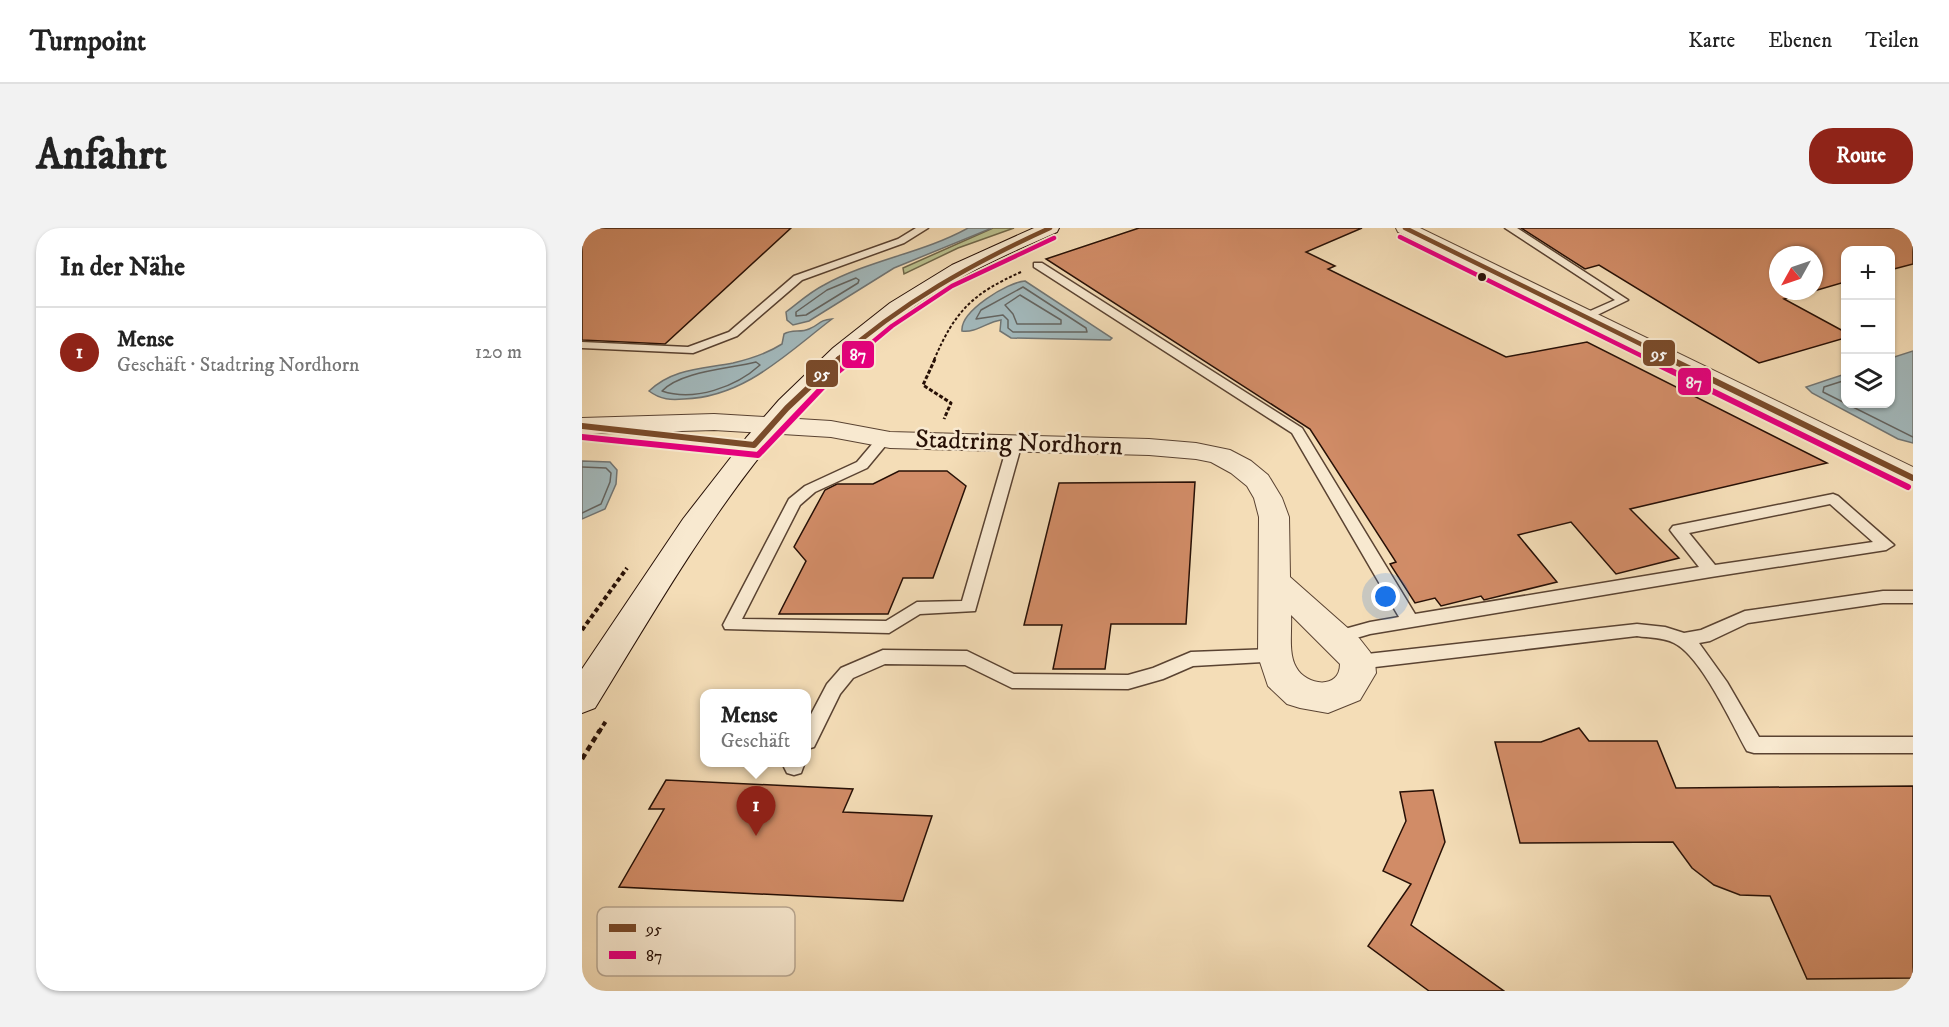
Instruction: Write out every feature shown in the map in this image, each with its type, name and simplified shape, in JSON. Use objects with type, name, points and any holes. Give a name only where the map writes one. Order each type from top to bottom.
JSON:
[{"type":"street","points":[[582,698],[717,495],[763,435],[824,369],[880,322],[928,290],[978,260],[1050,228]]},
{"type":"street","points":[[1405,228],[1913,478]]},
{"type":"street","name":"Stadtring Nordhorn","points":[[582,426],[763,435],[797,446],[884,439],[1184,450],[1220,456],[1258,481],[1268,498],[1274,517],[1275,656],[1281,676],[1300,694],[1328,698],[1347,690],[1358,673],[1347,650]]},
{"type":"street","points":[[1274,581],[1347,650]]},
{"type":"lane","points":[[582,345],[689,351],[733,334],[798,278],[901,241],[923,228]]},
{"type":"lane","points":[[1510,228],[1623,300],[1585,317]]},
{"type":"lane","points":[[1038,265],[1297,431],[1410,621]]},
{"type":"lane","points":[[884,439],[861,466],[820,483],[804,492],[794,502],[731,625],[889,627],[917,608],[969,607],[1015,443]]},
{"type":"lane","points":[[1347,650],[1370,628],[1711,571],[1886,545],[1833,499],[1678,530],[1711,571]]},
{"type":"lane","points":[[1347,650],[1637,630],[1666,633],[1684,639],[1704,636],[1745,617],[1883,597],[1913,597]]},
{"type":"lane","points":[[1684,639],[1706,664],[1754,745],[1913,745]]},
{"type":"lane","points":[[811,733],[833,689],[846,673],[882,657],[967,658],[1012,681],[1128,682],[1157,674],[1191,659],[1275,656]]},
{"type":"path","points":[[933,441],[951,403],[923,385],[944,339],[965,305],[1015,274],[1038,265]]},
{"type":"green space","points":[[993,228],[1014,228],[958,248],[904,274],[903,268]]},
{"type":"water","points":[[968,228],[992,228],[894,268],[809,321],[793,325],[787,320],[786,312],[809,294],[841,276],[933,244]]},
{"type":"water","points":[[1025,281],[1112,338],[1110,340],[1011,338],[1000,331],[1001,320],[962,331],[963,323],[969,315],[986,299],[1008,286]]},
{"type":"water","points":[[832,319],[764,371],[726,391],[706,396],[675,399],[662,398],[649,391],[658,383],[678,374],[733,363],[759,355],[782,344],[784,334],[806,330],[824,320]]},
{"type":"water","points":[[1913,351],[1913,443],[1898,439],[1812,393],[1806,387],[1841,375],[1841,408],[1895,408],[1895,357]]},
{"type":"water","points":[[582,461],[610,462],[617,470],[616,484],[605,509],[582,519]]},
{"type":"building","points":[[582,228],[791,228],[665,344],[582,340]]},
{"type":"building","points":[[1139,228],[1362,228],[1306,252],[1335,266],[1328,269],[1506,357],[1587,342],[1827,463],[1630,509],[1679,558],[1616,574],[1571,522],[1518,535],[1557,582],[1484,600],[1481,596],[1441,606],[1435,598],[1415,603],[1390,564],[1396,562],[1310,429],[1046,259]]},
{"type":"building","points":[[1521,228],[1913,228],[1913,264],[1895,269],[1895,246],[1841,246],[1841,283],[1823,288],[1823,246],[1769,246],[1769,300],[1786,300],[1841,330],[1841,339],[1759,363],[1599,265],[1585,269]]},
{"type":"building","points":[[899,471],[947,471],[966,486],[933,578],[903,578],[888,614],[779,614],[806,561],[794,547],[825,490],[837,484],[873,484]]},
{"type":"building","points":[[1195,482],[1186,624],[1111,624],[1105,669],[1053,669],[1062,625],[1024,625],[1059,483]]},
{"type":"building","points":[[1579,728],[1589,741],[1657,741],[1676,788],[1913,786],[1913,978],[1807,979],[1770,896],[1740,895],[1714,885],[1692,868],[1673,842],[1520,843],[1495,742],[1541,742]]},
{"type":"building","points":[[666,780],[853,789],[843,812],[932,816],[903,901],[619,887],[664,809],[649,809]]},
{"type":"building","points":[[1433,790],[1445,842],[1411,925],[1504,991],[1429,991],[1368,946],[1411,884],[1383,871],[1406,821],[1400,792]]},
{"type":"transit line","name":"95","points":[[582,426],[754,445],[820,375],[888,318],[963,270],[1050,228]]},
{"type":"transit line","name":"95","points":[[1405,228],[1913,478]]},
{"type":"transit line","name":"87","points":[[1400,237],[1908,487]]},
{"type":"transit line","name":"87","points":[[582,437],[758,455],[836,373],[892,326],[952,286],[1054,238]]},
{"type":"place","name":"Mense","points":[[756,836]]}]
